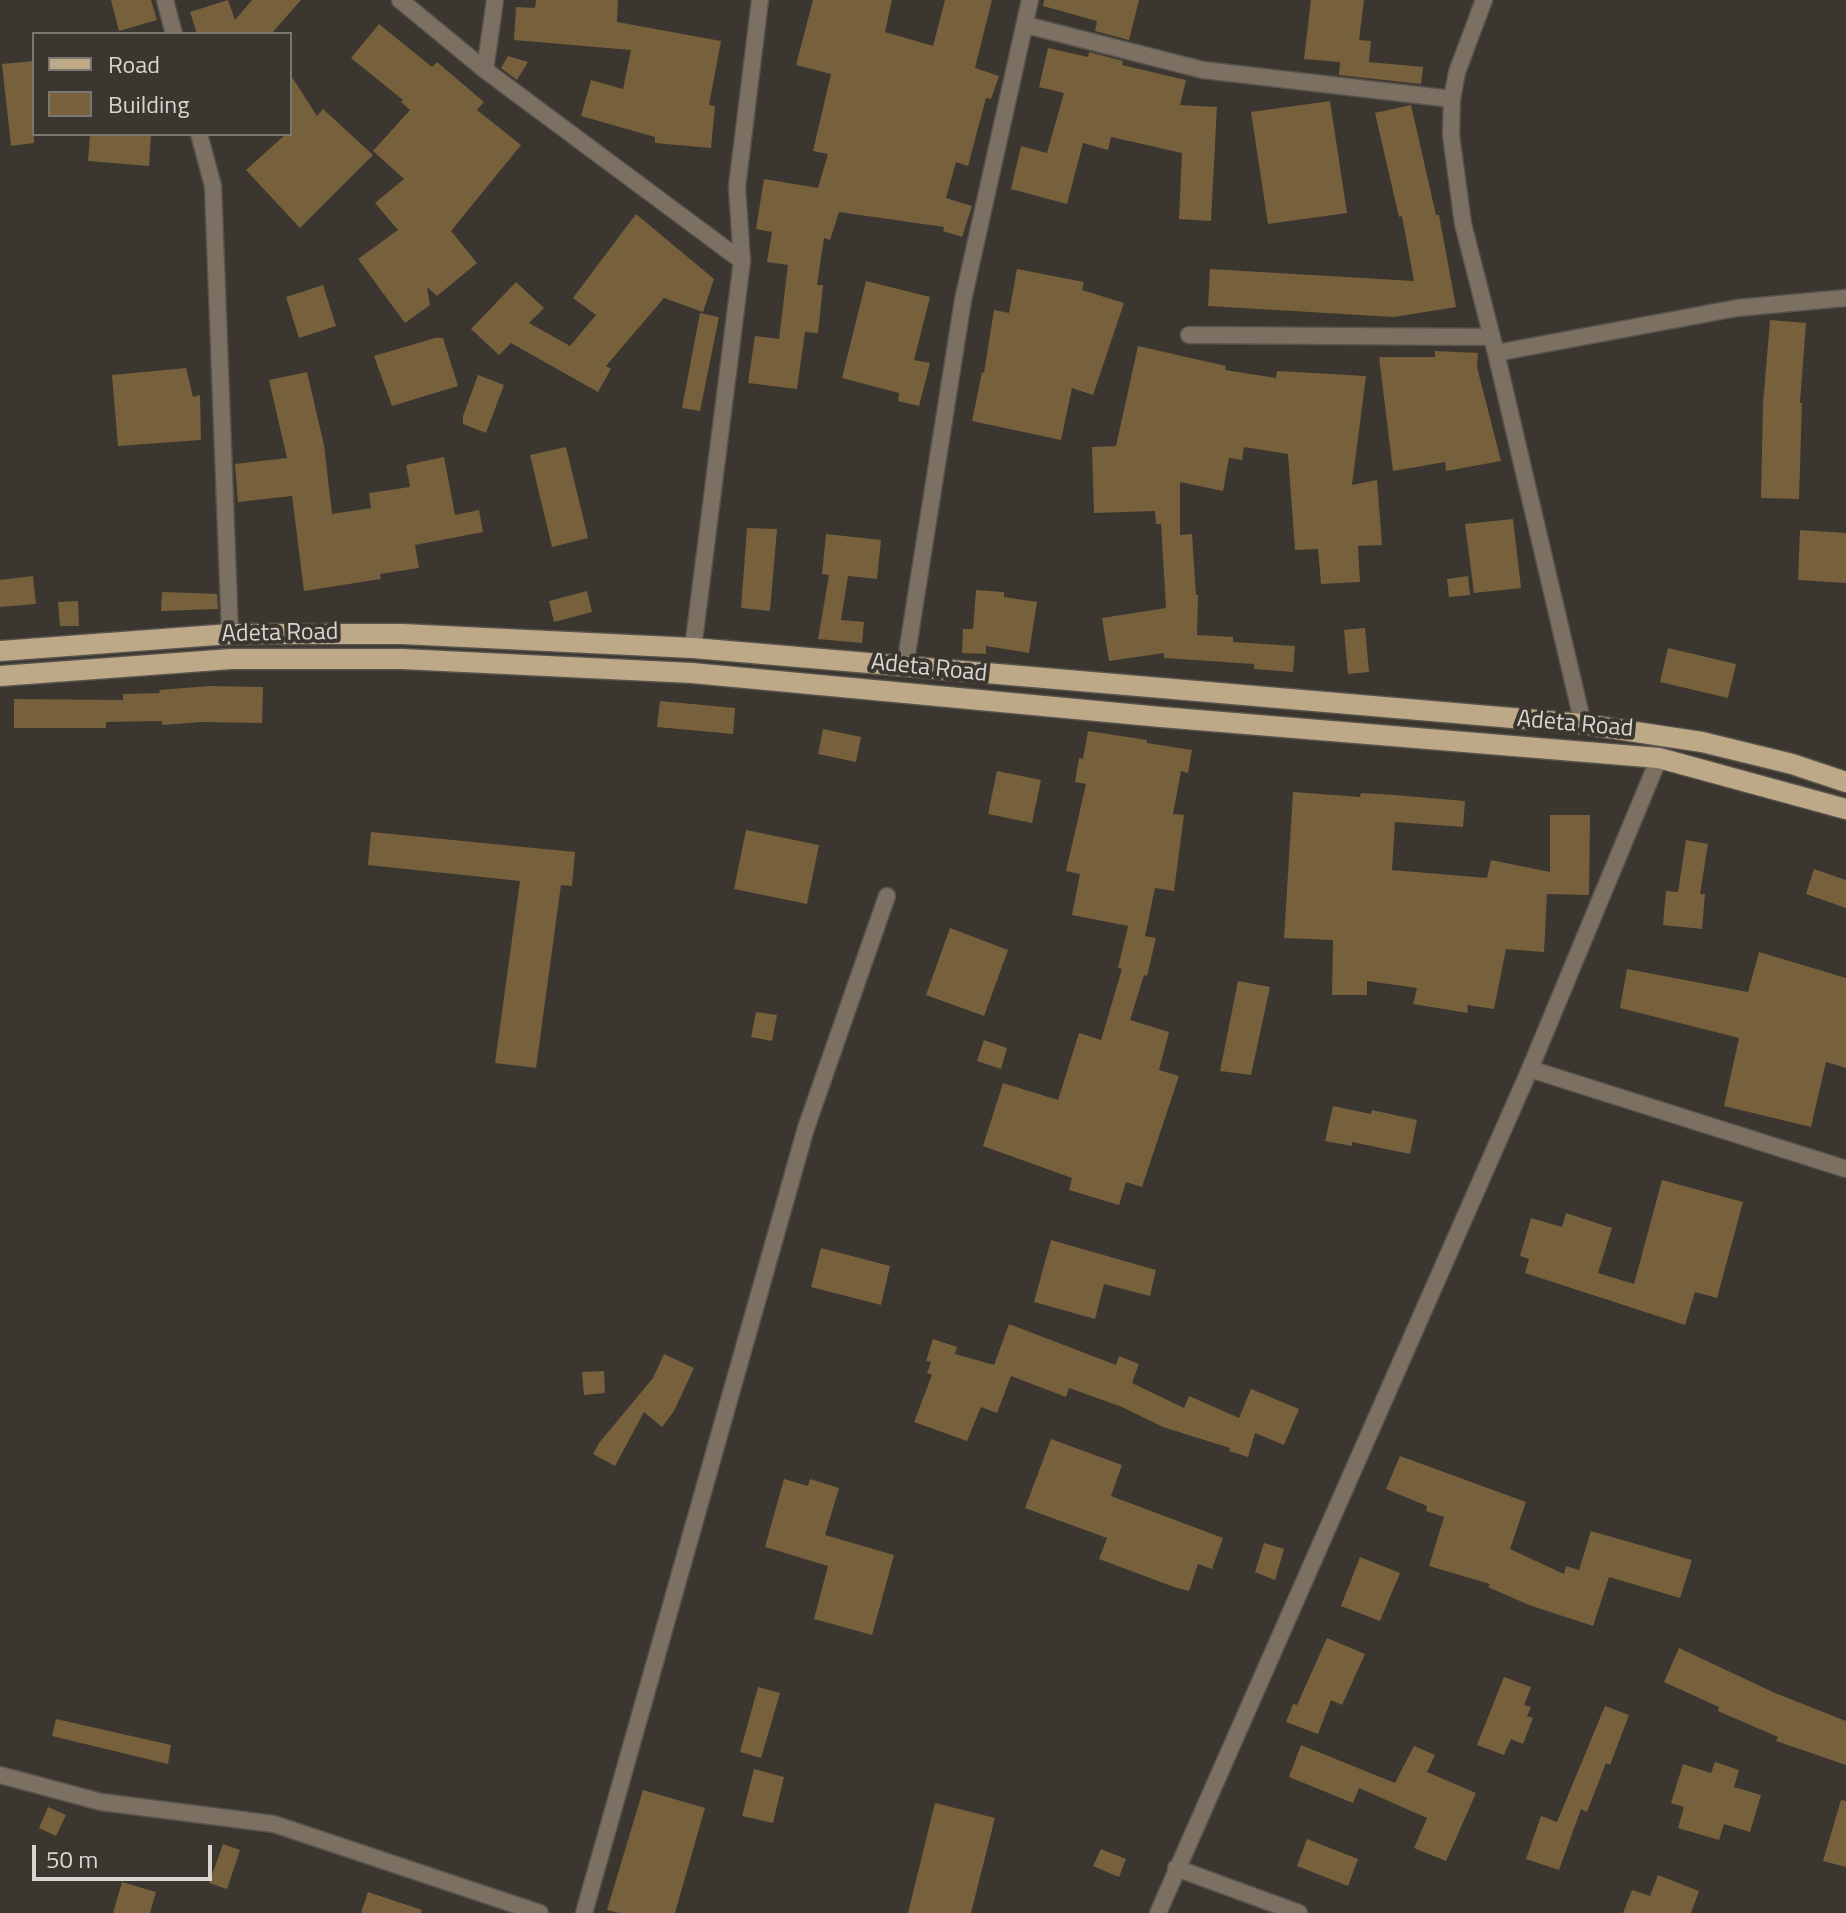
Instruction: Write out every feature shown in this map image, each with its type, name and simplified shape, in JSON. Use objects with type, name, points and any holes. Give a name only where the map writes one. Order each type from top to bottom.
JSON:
[{"type":"main road","name":"Adeta Road","points":[[0,651],[230,634],[402,634],[693,648],[1583,724],[1702,742],[1792,764],[1846,782]]},
{"type":"main road","name":"Adeta Road","points":[[0,676],[262,659],[402,659],[677,672],[1161,717],[1659,758],[1846,809]]},
{"type":"street","points":[[165,0],[173,32]]},
{"type":"street","points":[[400,0],[485,70],[742,261]]},
{"type":"street","points":[[485,70],[495,0]]},
{"type":"street","points":[[693,648],[742,261],[737,187],[760,0]]},
{"type":"street","points":[[905,666],[963,300],[1030,0]]},
{"type":"street","points":[[1484,0],[1457,72],[1452,99],[1451,135],[1463,224],[1583,724]]},
{"type":"street","points":[[1026,25],[1203,70],[1452,99]]},
{"type":"street","points":[[200,136],[213,186],[230,634]]},
{"type":"street","points":[[1189,335],[1494,345],[1737,308],[1846,298]]},
{"type":"street","points":[[1158,1913],[1530,1069],[1659,758]]},
{"type":"street","points":[[584,1913],[806,1128],[887,896]]},
{"type":"street","points":[[1530,1069],[1846,1169]]},
{"type":"street","points":[[0,1775],[101,1802],[274,1824],[540,1913]]},
{"type":"street","points":[[1176,1868],[1299,1913]]},
{"type":"building","points":[[111,0],[151,0],[157,20],[119,31]]},
{"type":"building","points":[[228,0],[235,20],[252,0],[301,0],[273,32],[196,32],[190,12]]},
{"type":"building","points":[[536,0],[618,0],[617,22],[721,41],[709,105],[715,106],[711,148],[655,143],[655,137],[581,116],[591,80],[623,89],[631,50],[514,40],[516,7],[535,8]]},
{"type":"building","points":[[813,0],[892,0],[885,32],[933,46],[945,0],[992,0],[975,68],[999,76],[991,99],[986,98],[968,166],[956,162],[946,198],[972,206],[962,237],[943,231],[944,227],[839,212],[830,240],[824,238],[817,285],[823,285],[818,333],[805,332],[797,389],[748,383],[755,336],[779,339],[788,265],[767,262],[772,232],[756,229],[764,179],[818,188],[828,154],[813,151],[831,74],[796,65]]},
{"type":"building","points":[[1044,0],[1139,0],[1129,40],[1095,31],[1097,21],[1043,6]]},
{"type":"building","points":[[1311,0],[1364,0],[1359,40],[1371,41],[1369,62],[1423,67],[1421,84],[1339,75],[1340,62],[1304,59]]},
{"type":"building","points":[[379,24],[432,67],[437,62],[484,102],[477,110],[521,145],[451,231],[477,263],[437,296],[427,287],[430,305],[405,323],[358,259],[398,230],[375,203],[404,179],[373,151],[410,110],[401,102],[403,100],[351,58]]},
{"type":"building","points":[[1048,48],[1088,57],[1089,52],[1123,61],[1122,65],[1186,80],[1180,105],[1217,107],[1211,221],[1179,219],[1182,153],[1111,137],[1108,150],[1083,143],[1067,204],[1011,189],[1021,146],[1047,153],[1064,93],[1039,87]]},
{"type":"building","points":[[508,56],[528,62],[517,80],[501,68]]},
{"type":"building","points":[[32,61],[34,143],[11,146],[2,64]]},
{"type":"building","points":[[292,77],[317,116],[323,109],[373,155],[300,228],[246,170],[284,136],[292,136]]},
{"type":"building","points":[[1330,101],[1347,213],[1268,224],[1251,112]]},
{"type":"building","points":[[1411,105],[1436,215],[1439,215],[1456,307],[1394,317],[1208,306],[1210,269],[1414,281],[1402,216],[1399,217],[1375,113]]},
{"type":"building","points":[[90,136],[151,136],[149,166],[88,161]]},
{"type":"building","points":[[636,214],[714,279],[703,312],[664,298],[606,366],[611,369],[598,392],[511,343],[499,355],[471,329],[516,282],[544,308],[529,323],[570,346],[596,315],[573,298]]},
{"type":"building","points":[[1017,269],[1084,282],[1082,290],[1124,303],[1093,395],[1072,388],[1061,440],[972,421],[984,373],[994,310],[1009,313]]},
{"type":"building","points":[[866,281],[930,297],[914,360],[930,363],[919,406],[898,401],[899,393],[842,378]]},
{"type":"building","points":[[323,285],[336,326],[299,338],[286,297]]},
{"type":"building","points":[[700,313],[719,317],[700,411],[682,408]]},
{"type":"building","points":[[1770,320],[1806,323],[1800,403],[1799,499],[1761,498],[1763,404]]},
{"type":"building","points":[[443,338],[458,386],[392,406],[374,356]]},
{"type":"building","points":[[1138,346],[1226,366],[1225,370],[1276,378],[1277,371],[1366,376],[1352,485],[1377,480],[1382,545],[1358,546],[1360,582],[1321,584],[1318,549],[1295,550],[1288,454],[1244,447],[1242,460],[1229,458],[1223,491],[1180,482],[1180,535],[1192,534],[1198,595],[1197,635],[1233,637],[1233,642],[1295,646],[1293,672],[1254,669],[1254,664],[1164,658],[1164,653],[1109,661],[1102,618],[1166,608],[1161,524],[1156,524],[1155,511],[1094,513],[1092,447],[1116,446]]},
{"type":"building","points":[[1435,351],[1478,353],[1477,367],[1501,461],[1446,471],[1445,462],[1393,471],[1379,357],[1435,357]]},
{"type":"building","points":[[186,368],[193,397],[200,395],[201,440],[118,446],[112,375]]},
{"type":"building","points":[[307,372],[324,445],[332,514],[371,508],[369,493],[410,487],[406,465],[444,457],[455,515],[479,510],[483,532],[415,545],[419,568],[380,574],[381,579],[304,591],[292,496],[238,502],[235,464],[287,458],[269,380]]},
{"type":"building","points":[[478,375],[504,385],[486,433],[463,424]]},
{"type":"building","points":[[566,447],[588,538],[552,547],[530,455]]},
{"type":"building","points":[[1513,519],[1521,588],[1474,593],[1465,524]]},
{"type":"building","points":[[747,528],[777,529],[770,611],[741,608]]},
{"type":"building","points":[[1800,530],[1846,533],[1846,583],[1798,580]]},
{"type":"building","points":[[826,534],[881,540],[877,579],[848,576],[841,620],[864,622],[862,643],[818,639],[829,575],[822,574]]},
{"type":"building","points":[[33,576],[36,604],[0,607],[0,580]]},
{"type":"building","points":[[1468,576],[1470,595],[1449,597],[1447,579]]},
{"type":"building","points":[[976,590],[1004,592],[1004,597],[1037,602],[1029,653],[986,646],[986,654],[962,653],[963,629],[973,629]]},
{"type":"building","points":[[587,591],[592,612],[554,622],[549,601]]},
{"type":"building","points":[[162,592],[217,594],[218,609],[161,611]]},
{"type":"building","points":[[78,601],[79,626],[60,626],[58,602]]},
{"type":"building","points":[[1365,628],[1369,672],[1348,674],[1344,630]]},
{"type":"building","points":[[1668,648],[1736,664],[1728,698],[1660,682]]},
{"type":"building","points":[[210,686],[263,687],[262,723],[162,725],[162,721],[106,722],[106,728],[14,728],[14,699],[123,700],[123,694]]},
{"type":"building","points":[[660,701],[735,708],[733,734],[657,727]]},
{"type":"building","points":[[823,729],[861,737],[856,762],[818,754]]},
{"type":"building","points":[[1088,731],[1192,750],[1188,773],[1181,771],[1173,814],[1184,815],[1174,891],[1155,888],[1145,936],[1156,938],[1147,976],[1144,975],[1130,1020],[1169,1032],[1159,1070],[1179,1076],[1142,1187],[1126,1182],[1119,1205],[1069,1190],[1072,1178],[983,1146],[1003,1083],[1058,1100],[1079,1033],[1101,1040],[1122,969],[1118,968],[1128,926],[1072,915],[1080,874],[1066,871],[1086,784],[1075,782]]},
{"type":"building","points":[[997,771],[1041,780],[1032,823],[988,814]]},
{"type":"building","points":[[1293,792],[1360,797],[1361,793],[1465,801],[1463,827],[1395,822],[1392,870],[1487,878],[1491,860],[1550,872],[1550,815],[1590,815],[1589,895],[1547,894],[1544,952],[1506,949],[1494,1009],[1467,1005],[1468,1013],[1413,1004],[1417,988],[1367,981],[1367,995],[1332,995],[1333,940],[1284,938]]},
{"type":"building","points":[[746,830],[819,845],[807,904],[734,889]]},
{"type":"building","points":[[371,832],[575,852],[572,886],[561,885],[536,1068],[495,1063],[520,881],[368,865]]},
{"type":"building","points":[[1686,840],[1708,844],[1700,894],[1705,894],[1702,929],[1663,925],[1666,891],[1678,892]]},
{"type":"building","points":[[1814,869],[1846,880],[1846,908],[1806,894]]},
{"type":"building","points":[[950,928],[1008,950],[984,1016],[926,995]]},
{"type":"building","points":[[1759,952],[1846,978],[1846,1068],[1826,1062],[1811,1127],[1724,1106],[1739,1038],[1620,1008],[1627,969],[1748,992]]},
{"type":"building","points":[[1238,981],[1270,987],[1251,1075],[1220,1071]]},
{"type":"building","points":[[756,1012],[777,1015],[772,1041],[751,1037]]},
{"type":"building","points":[[984,1040],[1007,1048],[1001,1069],[977,1061]]},
{"type":"building","points":[[1333,1106],[1371,1114],[1372,1110],[1417,1120],[1410,1154],[1352,1142],[1352,1146],[1325,1141]]},
{"type":"building","points":[[1662,1180],[1743,1202],[1717,1298],[1695,1292],[1685,1325],[1525,1273],[1529,1259],[1520,1256],[1531,1218],[1562,1227],[1566,1213],[1612,1228],[1598,1273],[1634,1284]]},
{"type":"building","points":[[1051,1240],[1156,1270],[1150,1296],[1104,1284],[1095,1319],[1034,1302]]},
{"type":"building","points":[[821,1248],[890,1266],[881,1305],[811,1287]]},
{"type":"building","points":[[1009,1324],[1116,1365],[1119,1356],[1139,1364],[1132,1383],[1184,1408],[1189,1396],[1239,1418],[1251,1389],[1299,1409],[1284,1445],[1255,1433],[1248,1457],[1229,1451],[1230,1448],[1163,1427],[1122,1407],[1069,1388],[1066,1397],[1011,1376],[997,1413],[981,1407],[967,1441],[914,1422],[932,1375],[927,1373],[931,1362],[926,1361],[933,1339],[957,1347],[955,1354],[994,1365]]},
{"type":"building","points":[[664,1354],[694,1368],[674,1411],[662,1427],[644,1412],[615,1466],[593,1454],[653,1378]]},
{"type":"building","points":[[604,1371],[605,1393],[584,1395],[582,1372]]},
{"type":"building","points":[[1051,1439],[1122,1465],[1111,1496],[1223,1538],[1212,1569],[1198,1564],[1189,1591],[1174,1587],[1099,1559],[1107,1538],[1025,1508]]},
{"type":"building","points":[[1400,1456],[1526,1502],[1510,1549],[1564,1574],[1566,1566],[1579,1570],[1591,1531],[1692,1560],[1680,1598],[1609,1577],[1593,1626],[1529,1605],[1488,1587],[1490,1584],[1429,1566],[1444,1517],[1426,1511],[1427,1506],[1386,1489]]},
{"type":"building","points":[[784,1479],[808,1486],[810,1479],[839,1488],[825,1535],[894,1555],[872,1635],[814,1619],[828,1566],[765,1547]]},
{"type":"building","points":[[1264,1543],[1284,1549],[1275,1580],[1255,1572]]},
{"type":"building","points":[[1360,1557],[1400,1573],[1380,1621],[1341,1606]]},
{"type":"building","points":[[1327,1638],[1365,1654],[1342,1705],[1331,1700],[1318,1734],[1286,1722],[1293,1704],[1297,1705]]},
{"type":"building","points":[[1679,1648],[1775,1693],[1846,1721],[1846,1765],[1776,1741],[1778,1737],[1718,1711],[1719,1707],[1664,1682]]},
{"type":"building","points":[[1504,1677],[1531,1687],[1524,1705],[1531,1707],[1527,1716],[1533,1718],[1523,1744],[1511,1739],[1504,1755],[1477,1745]]},
{"type":"building","points":[[758,1687],[780,1693],[761,1758],[740,1752]]},
{"type":"building","points":[[1605,1706],[1629,1715],[1610,1765],[1606,1763],[1587,1812],[1581,1809],[1559,1870],[1526,1859],[1541,1816],[1557,1822]]},
{"type":"building","points":[[56,1719],[171,1745],[168,1764],[52,1736]]},
{"type":"building","points":[[1301,1745],[1395,1783],[1414,1746],[1435,1755],[1427,1772],[1476,1793],[1446,1861],[1414,1848],[1427,1818],[1359,1788],[1353,1803],[1289,1777]]},
{"type":"building","points":[[1715,1762],[1739,1770],[1734,1787],[1761,1795],[1750,1832],[1724,1824],[1719,1840],[1678,1828],[1684,1807],[1671,1803],[1683,1764],[1711,1773]]},
{"type":"building","points":[[754,1769],[784,1777],[773,1823],[742,1816]]},
{"type":"building","points":[[643,1790],[705,1808],[675,1913],[619,1913],[607,1910]]},
{"type":"building","points":[[1841,1800],[1846,1801],[1846,1867],[1823,1861]]},
{"type":"building","points":[[935,1803],[995,1818],[971,1913],[908,1913]]},
{"type":"building","points":[[48,1807],[66,1815],[56,1836],[39,1828]]},
{"type":"building","points":[[1307,1839],[1358,1859],[1348,1886],[1297,1866]]},
{"type":"building","points":[[223,1844],[240,1850],[227,1889],[209,1883]]},
{"type":"building","points":[[1101,1849],[1126,1859],[1119,1877],[1093,1866]]},
{"type":"building","points":[[1658,1875],[1699,1891],[1691,1913],[1623,1913],[1632,1890],[1650,1896]]},
{"type":"building","points":[[122,1882],[156,1892],[150,1913],[113,1913]]},
{"type":"building","points":[[368,1892],[422,1910],[421,1913],[361,1913]]}]
